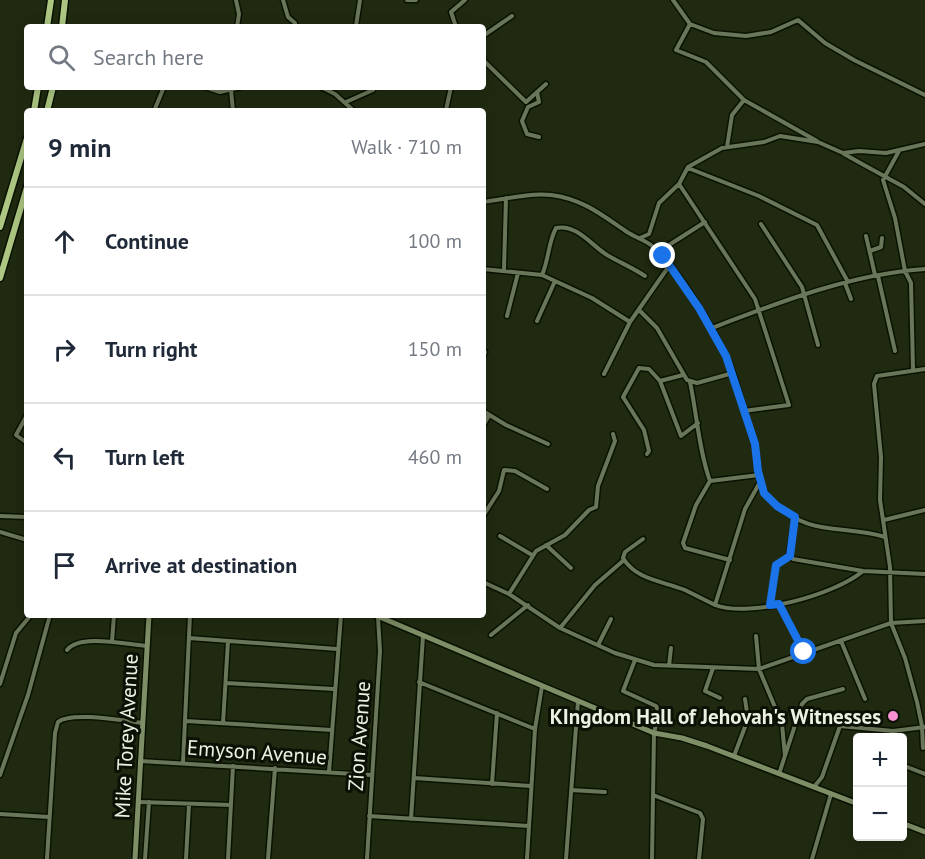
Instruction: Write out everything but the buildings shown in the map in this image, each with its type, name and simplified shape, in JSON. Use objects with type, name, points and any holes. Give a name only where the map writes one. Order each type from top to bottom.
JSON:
[{"type":"highway","points":[[47,24],[51,0]]},
{"type":"highway","points":[[62,24],[65,0]]},
{"type":"highway","points":[[35,108],[38,90]]},
{"type":"highway","points":[[48,108],[51,90]]},
{"type":"highway","points":[[0,227],[24,148]]},
{"type":"highway","points":[[0,278],[24,204]]},
{"type":"street","points":[[236,0],[239,14],[237,24]]},
{"type":"street","points":[[283,0],[288,17],[295,24]]},
{"type":"street","points":[[356,24],[360,0]]},
{"type":"street","points":[[407,0],[416,0]]},
{"type":"street","points":[[455,24],[451,12],[465,0]]},
{"type":"street","points":[[672,0],[690,24],[714,33],[746,36],[771,32],[798,20],[825,43],[925,95]]},
{"type":"street","points":[[486,34],[512,16]]},
{"type":"street","points":[[690,24],[676,50],[706,62],[744,100],[904,187],[925,204]]},
{"type":"street","points":[[486,63],[526,102],[546,84]]},
{"type":"street","points":[[155,108],[163,90]]},
{"type":"street","points":[[214,90],[220,92],[231,90],[233,108]]},
{"type":"street","points":[[326,90],[346,102],[351,108]]},
{"type":"street","points":[[346,102],[373,90]]},
{"type":"street","points":[[446,108],[450,90]]},
{"type":"street","points":[[537,92],[539,102],[528,107],[522,121],[527,134],[539,138]]},
{"type":"street","points":[[727,147],[732,115],[744,100]]},
{"type":"street","points":[[803,131],[803,140]]},
{"type":"street","points":[[639,238],[649,234],[659,203],[679,184],[688,168],[727,147],[764,142],[780,136],[818,142]]},
{"type":"street","points":[[843,153],[858,151],[886,153],[925,144]]},
{"type":"street","points":[[899,151],[884,177],[901,243],[905,272],[911,287],[913,369]]},
{"type":"street","points":[[688,168],[759,196],[817,225],[846,282],[851,298]]},
{"type":"street","points":[[679,184],[753,294],[789,405],[744,411]]},
{"type":"street","points":[[486,201],[550,195],[573,199],[594,208],[658,252],[712,328],[733,372],[755,444],[760,482],[764,493],[777,506],[795,517],[823,529],[869,533],[885,537]]},
{"type":"street","points":[[504,269],[506,198]]},
{"type":"street","points":[[658,252],[705,222]]},
{"type":"street","points":[[760,224],[802,287],[818,345]]},
{"type":"street","points":[[542,275],[550,255],[551,239],[556,228],[560,227],[581,234],[607,255],[645,276]]},
{"type":"street","points":[[866,236],[895,351]]},
{"type":"street","points":[[870,251],[881,247],[882,238]]},
{"type":"street","points":[[604,374],[630,322],[669,266]]},
{"type":"street","points":[[486,269],[504,269],[542,275],[592,298],[630,322]]},
{"type":"street","points":[[712,328],[846,282],[925,269]]},
{"type":"street","points":[[507,316],[518,273]]},
{"type":"street","points":[[537,321],[555,281]]},
{"type":"street","points":[[639,309],[657,328],[683,375],[690,382],[702,459],[710,482]]},
{"type":"street","points":[[647,454],[649,451],[644,430],[623,397],[639,368],[649,369],[660,381],[681,436],[698,422]]},
{"type":"street","points":[[922,748],[924,726],[918,714],[904,658],[891,623],[890,573],[880,500],[881,457],[874,384],[877,376],[925,369]]},
{"type":"street","points":[[690,382],[696,383],[733,372]]},
{"type":"street","points":[[660,381],[683,375]]},
{"type":"street","points":[[486,413],[548,444]]},
{"type":"street","points":[[486,420],[489,415]]},
{"type":"street","points":[[24,420],[16,435],[24,441]]},
{"type":"street","points":[[509,594],[532,555],[565,535],[589,510],[596,507],[598,486],[615,441],[613,434]]},
{"type":"street","points":[[486,511],[499,491],[504,470],[515,471],[547,489]]},
{"type":"street","points":[[710,482],[759,475]]},
{"type":"street","points":[[710,482],[696,505],[683,543],[685,548],[730,560]]},
{"type":"street","points":[[715,605],[751,496],[760,482]]},
{"type":"street","points":[[751,496],[758,492],[764,493]]},
{"type":"street","points":[[884,520],[925,510]]},
{"type":"street","points":[[0,516],[24,517]]},
{"type":"street","points":[[770,605],[776,565],[790,556],[795,517]]},
{"type":"street","points":[[0,532],[24,539]]},
{"type":"street","points":[[500,536],[532,555]]},
{"type":"street","points":[[560,628],[595,585],[624,560],[625,552],[644,539]]},
{"type":"street","points":[[546,545],[571,568]]},
{"type":"street","points":[[790,556],[805,562],[863,571],[925,574]]},
{"type":"street","points":[[624,560],[644,577],[731,609],[779,604],[844,585],[863,571]]},
{"type":"street","points":[[486,583],[528,605],[560,628],[635,660],[669,666],[759,669],[891,623],[925,621]]},
{"type":"street","points":[[779,604],[805,654]]},
{"type":"street","points":[[491,635],[528,605]]},
{"type":"street","points":[[0,684],[16,633],[28,618]]},
{"type":"street","points":[[0,775],[28,694],[49,618]]},
{"type":"street","points":[[112,642],[114,618]]},
{"type":"street","name":"Mike Torey Avenue","points":[[135,859],[149,618]]},
{"type":"street","points":[[183,763],[190,618]]},
{"type":"street","points":[[329,772],[341,618]]},
{"type":"street","name":"Zion Avenue","points":[[367,859],[380,637],[377,618]]},
{"type":"street","points":[[384,618],[654,733],[682,738],[734,756],[853,802]]},
{"type":"street","points":[[598,645],[611,619]]},
{"type":"street","points":[[411,819],[423,636]]},
{"type":"street","points":[[756,636],[759,669],[782,724],[785,756]]},
{"type":"street","points":[[189,638],[337,649]]},
{"type":"street","points":[[67,650],[75,643],[89,641],[147,646]]},
{"type":"street","points":[[223,723],[228,641]]},
{"type":"street","points":[[841,641],[865,699]]},
{"type":"street","points":[[669,666],[671,648]]},
{"type":"street","points":[[635,660],[623,691],[656,706],[659,712],[654,733],[652,859]]},
{"type":"street","points":[[713,668],[705,691],[720,698]]},
{"type":"street","points":[[226,682],[334,689]]},
{"type":"street","points":[[419,682],[535,729]]},
{"type":"street","points":[[527,859],[535,729],[542,686]]},
{"type":"street","points":[[779,774],[802,704],[807,699],[843,689]]},
{"type":"street","points":[[734,756],[748,719],[745,699]]},
{"type":"street","points":[[566,859],[578,700]]},
{"type":"street","points":[[492,784],[497,713]]},
{"type":"street","points":[[47,859],[55,733],[61,719],[88,718],[143,723]]},
{"type":"street","points":[[186,721],[332,730]]},
{"type":"street","points":[[814,787],[822,777],[840,726],[893,731],[924,726]]},
{"type":"street","name":"Emyson Avenue","points":[[140,761],[371,774]]},
{"type":"street","points":[[228,859],[233,766]]},
{"type":"street","points":[[907,767],[925,774]]},
{"type":"street","points":[[268,859],[274,768]]},
{"type":"street","points":[[414,778],[531,786]]},
{"type":"street","points":[[571,790],[605,792]]},
{"type":"street","points":[[812,859],[831,793]]},
{"type":"street","points":[[653,795],[700,813],[703,819],[699,859]]},
{"type":"street","points":[[138,802],[231,805]]},
{"type":"street","points":[[145,859],[149,802]]},
{"type":"street","points":[[186,859],[189,805]]},
{"type":"street","points":[[0,814],[49,817]]},
{"type":"street","points":[[369,816],[529,826]]},
{"type":"street","points":[[907,825],[925,832]]},
{"type":"place","name":"KIngdom Hall of Jehovah's Witnesses","points":[[893,716]]},
{"type":"route","points":[[663,256],[712,328],[733,372],[755,444],[758,471],[764,493],[777,506],[795,517],[791,532],[790,556],[776,565],[770,605],[779,604],[804,652]]}]
